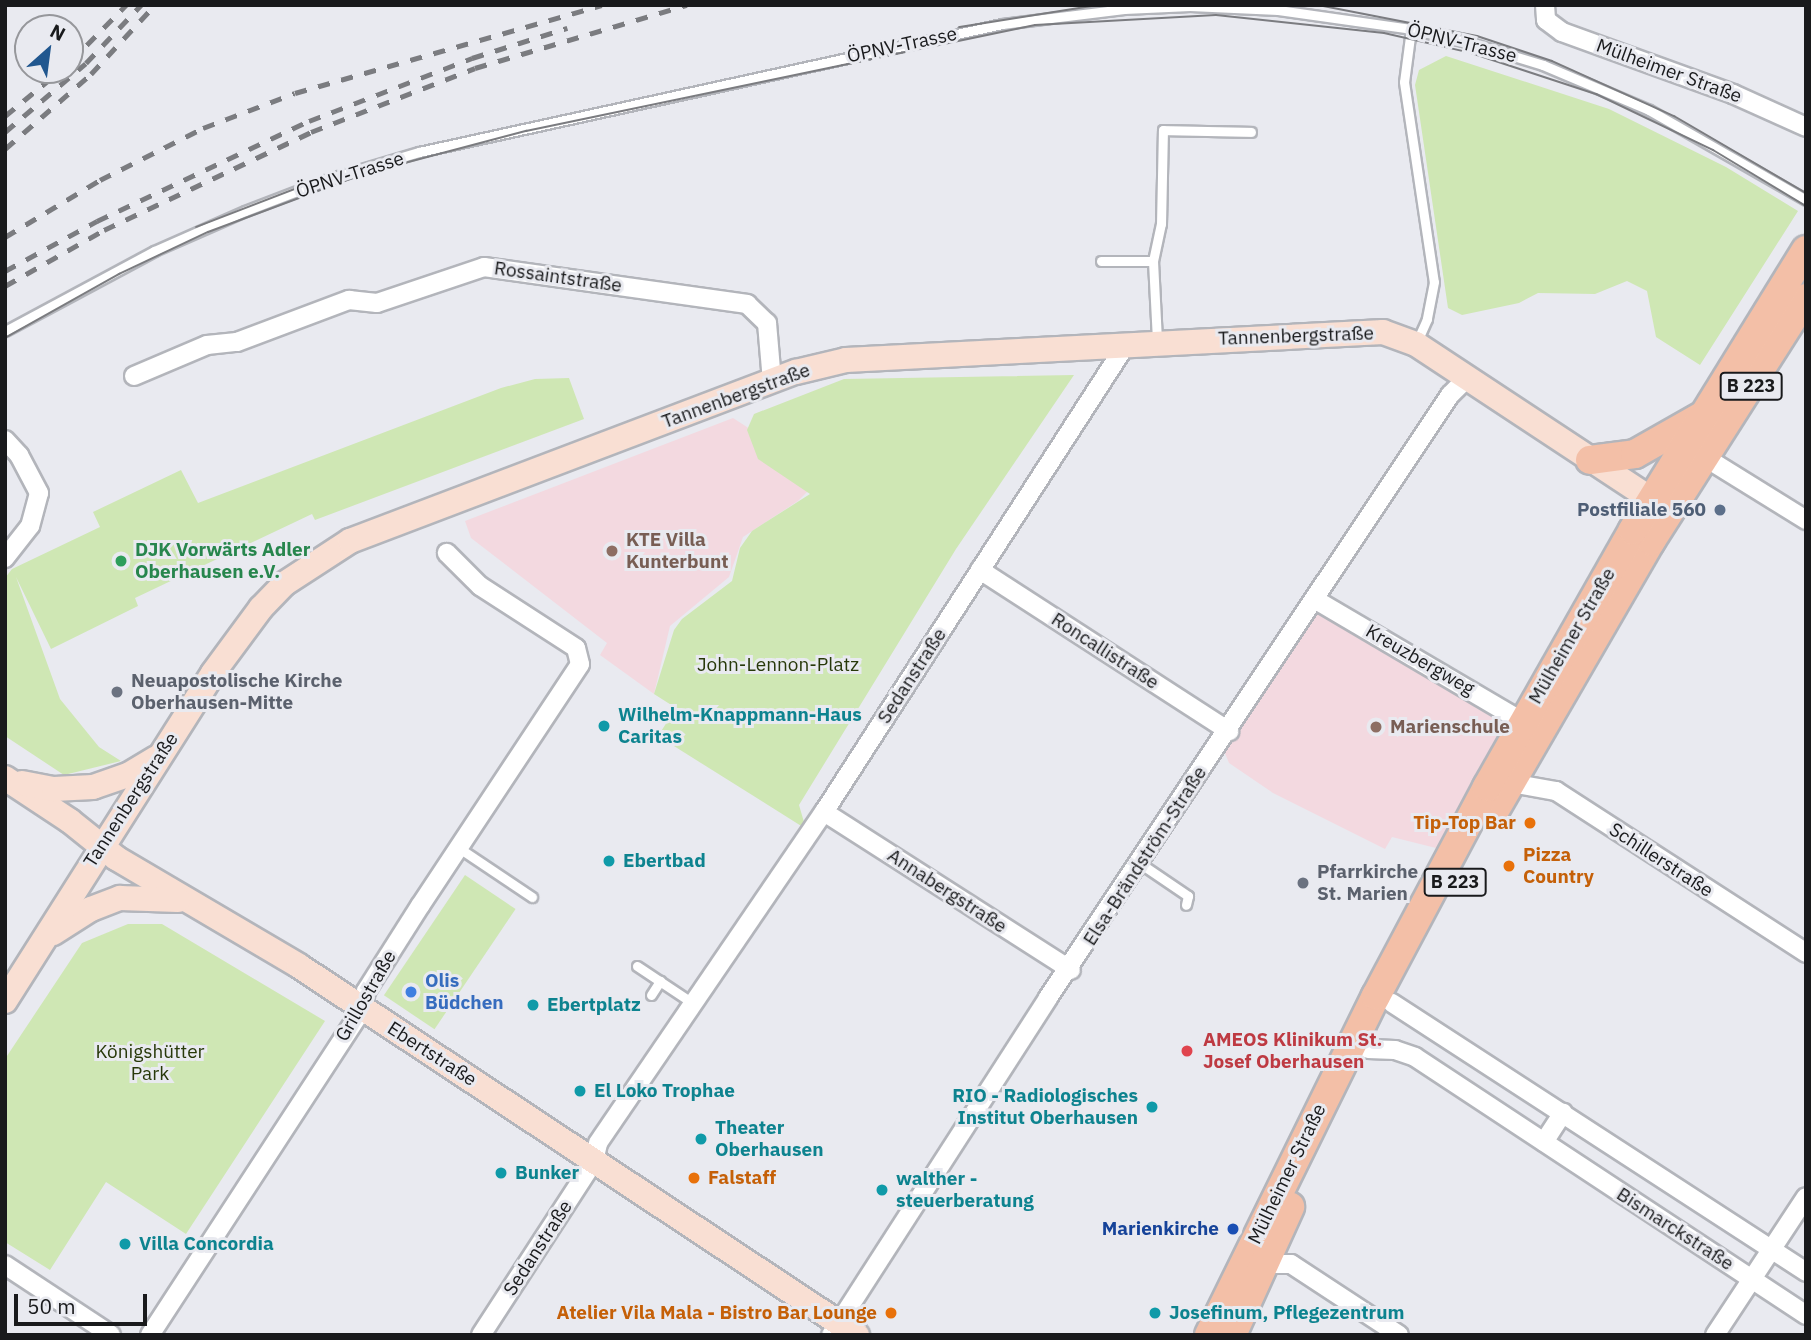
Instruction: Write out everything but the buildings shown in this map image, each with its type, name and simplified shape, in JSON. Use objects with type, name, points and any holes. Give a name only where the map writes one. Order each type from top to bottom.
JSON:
[{"type":"main road","name":"Mülheimer Straße","points":[[1209,1335],[1370,1008],[1523,722],[1661,505],[1706,458],[1795,308],[1804,257]]},
{"type":"main road","name":"Mülheimer Straße","points":[[1232,1335],[1368,1049],[1661,505],[1702,416],[1795,308]]},
{"type":"main road","points":[[1590,460],[1635,454],[1702,416],[1706,458]]},
{"type":"street","name":"Mülheimer Straße","points":[[1545,5],[1546,20],[1562,32],[1752,101],[1806,127]]},
{"type":"street","name":"Rossaintstraße","points":[[134,376],[207,345],[237,342],[349,300],[377,303],[484,267],[752,306],[767,323],[772,381]]},
{"type":"street","name":"Tannenbergstraße","points":[[5,1001],[50,936],[101,847],[159,757],[261,608],[290,579],[336,547],[772,381],[846,360],[1356,331],[1383,332],[1416,344],[1465,380],[1661,505]]},
{"type":"street","name":"Sedanstraße","points":[[481,1335],[691,1002],[824,812],[1125,345]]},
{"type":"street","name":"Elsa-Brändström-Straße","points":[[842,1331],[1071,970],[1450,395],[1465,380]]},
{"type":"street","points":[[5,440],[19,455],[39,493],[30,526],[5,558]]},
{"type":"street","points":[[1706,458],[1806,520]]},
{"type":"street","name":"Grillostraße","points":[[150,1335],[363,1008],[366,991],[581,658],[576,648],[480,586],[447,553]]},
{"type":"street","name":"Roncallistraße","points":[[980,570],[1230,731]]},
{"type":"street","name":"Kreuzbergweg","points":[[1316,600],[1523,722]]},
{"type":"street","points":[[8,780],[54,789],[93,787],[128,775],[159,757]]},
{"type":"street","name":"Ebertstraße","points":[[8,780],[70,821],[101,847],[185,901],[596,1152],[842,1331]]},
{"type":"street","name":"Schillerstraße","points":[[1511,783],[1539,785],[1563,796],[1806,953]]},
{"type":"street","name":"Annabergstraße","points":[[824,812],[1071,970]]},
{"type":"street","points":[[50,936],[78,916],[120,898],[185,901]]},
{"type":"street","name":"Bismarckstraße","points":[[1392,1003],[1806,1272]]},
{"type":"street","name":"Bismarckstraße","points":[[1368,1049],[1408,1053],[1806,1315]]},
{"type":"street","points":[[1544,1142],[1563,1113]]},
{"type":"street","points":[[1716,1335],[1806,1197]]},
{"type":"street","points":[[1266,1264],[1291,1264],[1399,1335]]},
{"type":"street","points":[[5,1265],[111,1335]]},
{"type":"lane","name":"ÖPNV-Trasse","points":[[5,331],[153,251],[331,178],[474,138],[850,56],[1002,24],[1124,9],[1259,8],[1411,29],[1505,53],[1588,82],[1709,141],[1806,200]]},
{"type":"lane","points":[[1411,29],[1404,82],[1434,282],[1416,344]]},
{"type":"lane","points":[[1157,342],[1153,261],[1161,224],[1163,130],[1251,132]]},
{"type":"lane","points":[[1101,261],[1153,261]]},
{"type":"lane","points":[[459,848],[532,897]]},
{"type":"lane","points":[[1141,864],[1188,896],[1186,905]]},
{"type":"lane","points":[[637,966],[691,1002]]},
{"type":"lane","points":[[651,995],[660,981]]},
{"type":"shaded area","name":"KTE Villa Kunterbunt","points":[[733,418],[823,476],[798,501],[743,537],[729,577],[670,626],[654,694],[600,655],[607,643],[471,538],[465,521]]},
{"type":"shaded area","name":"Marienschule","points":[[1316,600],[1523,722],[1452,852],[1392,837],[1385,849],[1273,793],[1229,763],[1220,741]]},
{"type":"green space","points":[[1446,56],[1609,109],[1726,167],[1798,211],[1700,365],[1656,337],[1647,291],[1627,281],[1595,294],[1538,293],[1519,303],[1462,315],[1448,308],[1415,85],[1419,70]]},
{"type":"green space","name":"John-Lennon-Platz","points":[[1074,375],[956,549],[799,805],[806,829],[658,736],[676,708],[654,694],[674,630],[682,619],[732,581],[740,548],[752,531],[810,494],[758,459],[747,430],[754,414],[844,379]]},
{"type":"green space","points":[[569,378],[584,419],[315,520],[312,514],[135,598],[138,606],[51,649],[16,577],[60,699],[99,747],[121,761],[64,775],[5,736],[5,578],[12,569],[100,527],[93,512],[181,470],[198,503],[501,388],[535,379]]},
{"type":"green space","points":[[465,875],[516,909],[434,1029],[384,995]]},
{"type":"green space","name":"Königshütter Park","points":[[128,924],[162,924],[325,1021],[186,1234],[106,1182],[50,1270],[5,1242],[5,1059],[82,943]]},
{"type":"tram line","points":[[959,27],[1098,5]]},
{"type":"tram line","points":[[1318,5],[1477,36],[1552,61],[1674,116],[1806,193]]},
{"type":"tram line","points":[[5,338],[119,274],[208,232],[363,174],[526,131],[1035,25],[1216,15],[1384,33],[1471,53],[1596,94],[1713,150],[1806,206]]},
{"type":"tram line","points":[[196,227],[333,174]]},
{"type":"railway","points":[[84,48],[126,5]]},
{"type":"railway","points":[[5,132],[86,63],[141,5]]},
{"type":"railway","points":[[5,149],[91,74],[155,5]]},
{"type":"railway","points":[[5,237],[100,180],[203,128],[295,93],[602,5]]},
{"type":"railway","points":[[5,286],[104,230],[311,132],[475,68],[687,5]]},
{"type":"railway","points":[[5,271],[97,221],[309,121],[472,58],[567,28]]},
{"type":"railway","points":[[5,116],[44,84]]},
{"type":"place","name":"Postfiliale 560","points":[[1720,510]]},
{"type":"place","name":"KTE Villa Kunterbunt","points":[[612,551]]},
{"type":"place","name":"DJK Vorwärts Adler Oberhausen e.V.","points":[[121,561]]},
{"type":"place","name":"Neuapostolische Kirche Oberhausen-Mitte","points":[[117,692]]},
{"type":"place","name":"Wilhelm-Knappmann-Haus Caritas","points":[[604,726]]},
{"type":"place","name":"Marienschule","points":[[1376,727]]},
{"type":"place","name":"Tip-Top Bar","points":[[1530,823]]},
{"type":"place","name":"Ebertbad","points":[[609,861]]},
{"type":"place","name":"Pizza Country","points":[[1509,866]]},
{"type":"place","name":"Pfarrkirche St. Marien","points":[[1303,883]]},
{"type":"place","name":"Olis Büdchen","points":[[411,992]]},
{"type":"place","name":"Ebertplatz","points":[[533,1005]]},
{"type":"place","name":"AMEOS Klinikum St. Josef Oberhausen","points":[[1187,1051]]},
{"type":"place","name":"El Loko Trophae","points":[[580,1091]]},
{"type":"place","name":"RIO - Radiologisches Institut Oberhausen","points":[[1152,1107]]},
{"type":"place","name":"Theater Oberhausen","points":[[701,1139]]},
{"type":"place","name":"Bunker","points":[[501,1173]]},
{"type":"place","name":"Falstaff","points":[[694,1178]]},
{"type":"place","name":"walther - steuerberatung","points":[[882,1190]]},
{"type":"place","name":"Marienkirche","points":[[1233,1229]]},
{"type":"place","name":"Villa Concordia","points":[[125,1244]]},
{"type":"place","name":"Atelier Vila Mala - Bistro Bar Lounge","points":[[891,1313]]},
{"type":"place","name":"Josefinum, Pflegezentrum","points":[[1155,1313]]}]
